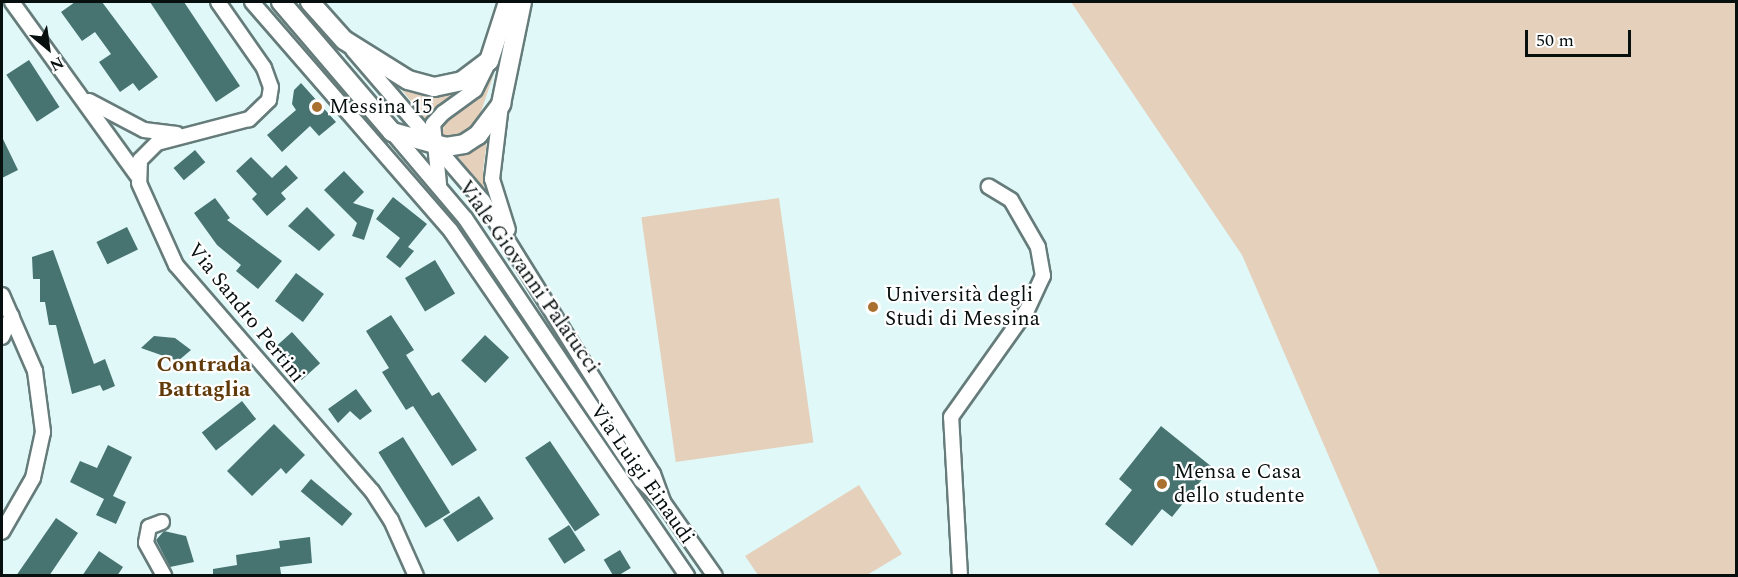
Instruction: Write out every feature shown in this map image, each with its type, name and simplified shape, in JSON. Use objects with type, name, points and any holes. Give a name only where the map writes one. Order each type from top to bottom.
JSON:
[{"type":"main road","name":"Viale Giovanni Palatucci","points":[[281,2],[392,132]]},
{"type":"main road","name":"Viale Giovanni Palatucci","points":[[310,2],[344,40]]},
{"type":"main road","points":[[344,40],[421,85],[453,85],[489,61],[508,2]]},
{"type":"main road","points":[[392,132],[433,144],[455,146],[471,140],[484,130],[501,104],[522,2]]},
{"type":"street","name":"Via Sandro Pertini","points":[[12,2],[86,99],[137,175],[176,265],[372,491],[391,520],[416,576]]},
{"type":"street","points":[[137,175],[140,160],[151,147],[182,134],[249,119],[269,100],[271,87],[264,68],[218,2]]},
{"type":"street","name":"Via Luigi Einaudi","points":[[252,2],[451,231],[687,576]]},
{"type":"street","name":"Viale Giovanni Palatucci","points":[[344,40],[483,201],[653,474],[663,501]]},
{"type":"street","points":[[441,189],[432,132],[438,117],[470,96],[489,61]]},
{"type":"street","points":[[86,99],[144,130],[182,134]]},
{"type":"street","points":[[501,104],[492,179],[516,251]]},
{"type":"street","name":"Viale Giovanni Palatucci","points":[[392,132],[465,218],[640,480],[663,501],[715,576]]},
{"type":"street","points":[[960,576],[951,417],[1027,310],[1043,276],[1038,248],[1011,200],[989,187]]},
{"type":"street","points":[[2,295],[35,371],[43,432],[33,478],[2,532]]},
{"type":"street","points":[[2,338],[12,316]]},
{"type":"street","points":[[162,522],[149,527],[146,543],[164,576]]},
{"type":"shaded area","points":[[1071,2],[1736,2],[1736,575],[1380,575],[1242,255]]},
{"type":"shaded area","points":[[494,74],[477,123],[460,137],[441,138],[445,122],[476,100]]},
{"type":"shaded area","points":[[398,85],[428,95],[458,93],[426,120]]},
{"type":"shaded area","points":[[487,139],[483,171],[484,190],[456,154]]},
{"type":"shaded area","points":[[779,198],[813,443],[676,462],[641,217]]},
{"type":"shaded area","points":[[859,485],[902,554],[867,575],[758,575],[745,556]]},
{"type":"building","points":[[75,2],[102,2],[158,77],[139,91],[133,83],[120,92],[99,62],[111,54],[95,32],[82,41],[61,12]]},
{"type":"building","points":[[150,2],[184,2],[240,86],[216,102]]},
{"type":"building","points":[[29,60],[59,107],[37,122],[6,75]]},
{"type":"building","points":[[301,83],[336,122],[319,136],[310,126],[282,152],[267,135],[296,110],[292,104],[294,90]]},
{"type":"building","points":[[2,137],[18,170],[2,178]]},
{"type":"building","points":[[195,150],[205,162],[184,180],[174,168]]},
{"type":"building","points":[[251,157],[272,178],[286,165],[298,178],[281,193],[286,199],[267,216],[252,199],[257,194],[236,171]]},
{"type":"building","points":[[344,171],[364,192],[353,203],[374,210],[364,240],[352,236],[357,223],[324,190]]},
{"type":"building","points":[[393,197],[427,224],[408,247],[414,251],[400,268],[386,257],[400,238],[376,219]]},
{"type":"building","points":[[215,198],[230,218],[227,220],[282,261],[258,289],[236,271],[241,265],[217,245],[194,213]]},
{"type":"building","points":[[307,207],[335,235],[319,251],[288,226]]},
{"type":"building","points":[[127,227],[138,249],[107,264],[96,242]]},
{"type":"building","points":[[53,250],[94,364],[105,359],[115,386],[103,391],[100,385],[72,394],[56,325],[49,325],[45,302],[40,302],[40,279],[33,279],[32,257]]},
{"type":"building","points":[[435,260],[455,293],[425,311],[405,278]]},
{"type":"building","points":[[296,273],[324,294],[303,322],[275,301]]},
{"type":"building","points":[[391,315],[414,350],[406,355],[432,396],[439,392],[477,450],[452,466],[413,406],[406,410],[382,372],[389,368],[366,331]]},
{"type":"building","points":[[292,332],[320,363],[302,380],[273,349]]},
{"type":"building","points":[[485,335],[509,358],[485,383],[461,361]]},
{"type":"building","points":[[154,336],[175,338],[191,350],[178,361],[141,348]]},
{"type":"building","points":[[356,389],[372,411],[360,420],[350,411],[338,423],[328,409]]},
{"type":"building","points":[[242,401],[256,419],[216,451],[202,432]]},
{"type":"building","points":[[274,424],[305,455],[286,474],[281,468],[252,496],[227,471]]},
{"type":"building","name":"Mensa e Casa dello studente","points":[[1161,426],[1212,467],[1172,517],[1162,509],[1132,546],[1105,524],[1132,490],[1119,479]]},
{"type":"building","points":[[403,437],[450,512],[426,528],[378,452]]},
{"type":"building","points":[[550,441],[600,515],[575,532],[525,458]]},
{"type":"building","points":[[108,445],[132,457],[113,496],[126,502],[116,524],[96,515],[104,499],[70,482],[80,461],[97,468]]},
{"type":"building","points":[[311,479],[352,514],[342,526],[301,491]]},
{"type":"building","points":[[479,496],[494,519],[458,542],[443,519]]},
{"type":"building","points":[[56,518],[78,533],[49,576],[16,576]]},
{"type":"building","points":[[569,525],[585,550],[564,564],[548,539]]},
{"type":"building","points":[[164,531],[186,536],[194,562],[170,567],[156,540]]},
{"type":"building","points":[[310,537],[312,563],[280,567],[281,574],[272,576],[213,576],[213,569],[237,565],[236,555],[280,548],[279,541]]},
{"type":"building","points":[[620,550],[631,568],[613,576],[604,560]]},
{"type":"building","points":[[99,551],[123,567],[117,576],[82,576]]},
{"type":"place","name":"Messina 15","points":[[317,107]]},
{"type":"place","name":"Università degli Studi di Messina","points":[[873,307]]},
{"type":"place","name":"Mensa e Casa dello studente","points":[[1162,484]]},
{"type":"district","name":"Contrada Battaglia","points":[[204,376]]}]
